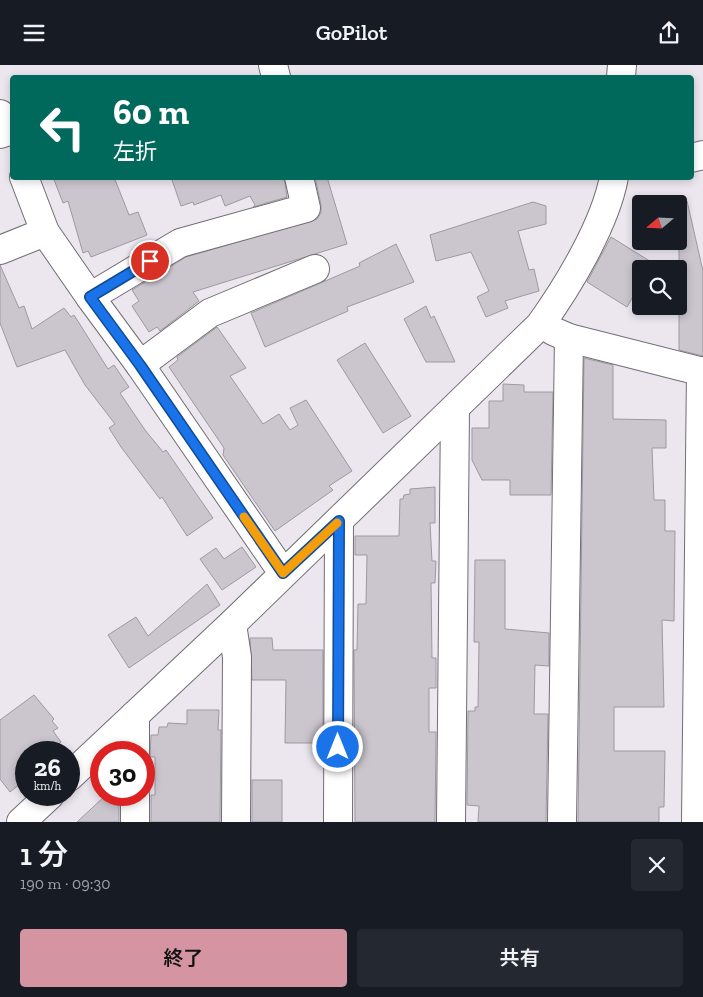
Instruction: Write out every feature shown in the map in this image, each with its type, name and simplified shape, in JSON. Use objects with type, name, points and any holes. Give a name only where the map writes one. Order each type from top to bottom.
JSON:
[{"type":"street","points":[[25,180],[45,232],[140,365],[283,573]]},
{"type":"street","points":[[90,297],[180,243],[306,208],[300,180]]},
{"type":"street","points":[[80,767],[232,624],[540,325],[553,307],[594,233],[615,180]]},
{"type":"street","points":[[0,250],[45,232]]},
{"type":"street","points":[[140,365],[210,313],[315,269]]},
{"type":"street","points":[[540,325],[569,338],[702,371],[696,822]]},
{"type":"street","points":[[562,822],[569,338]]},
{"type":"street","points":[[451,822],[455,409]]},
{"type":"street","points":[[338,822],[339,521]]},
{"type":"street","points":[[232,624],[237,657],[236,822]]},
{"type":"street","points":[[134,715],[134,741]]},
{"type":"street","points":[[21,822],[38,806]]},
{"type":"street","points":[[135,806],[135,822]]},
{"type":"building","points":[[54,180],[115,180],[129,215],[138,212],[147,235],[91,257],[88,251],[83,253],[68,201],[63,203]]},
{"type":"building","points":[[172,180],[284,180],[287,197],[253,207],[255,205],[250,196],[225,206],[221,195],[194,205],[193,202],[181,206]]},
{"type":"building","points":[[316,180],[328,180],[347,244],[193,292],[199,301],[160,331],[157,327],[149,332],[132,306],[139,301],[132,290],[186,257],[317,219],[321,213]]},
{"type":"building","points":[[533,202],[546,206],[546,224],[518,231],[529,270],[534,269],[539,291],[505,301],[508,308],[486,317],[477,297],[489,291],[471,252],[436,261],[430,235]]},
{"type":"building","points":[[688,205],[703,271],[703,356],[679,350],[679,315],[687,315],[687,260],[679,260],[679,250],[688,250]]},
{"type":"building","points":[[611,237],[648,260],[632,260],[632,298],[627,307],[587,282]]},
{"type":"building","points":[[396,244],[414,282],[347,307],[348,311],[265,347],[251,313],[360,266],[359,263]]},
{"type":"building","points":[[0,265],[19,308],[24,306],[32,329],[64,308],[71,317],[74,315],[108,369],[114,365],[129,387],[120,393],[145,430],[163,452],[166,450],[213,518],[187,536],[162,497],[160,499],[121,447],[109,428],[115,424],[85,385],[65,350],[17,367],[0,323]]},
{"type":"building","points":[[426,306],[431,318],[434,316],[455,362],[426,362],[404,319]]},
{"type":"building","points":[[217,327],[246,368],[230,376],[263,424],[279,414],[290,430],[298,425],[290,408],[306,400],[352,471],[329,486],[333,490],[275,531],[223,455],[224,448],[169,367],[178,360],[177,357]]},
{"type":"building","points":[[365,343],[411,416],[383,433],[337,360]]},
{"type":"building","points":[[584,358],[613,365],[613,419],[666,420],[666,448],[652,448],[654,500],[665,500],[665,531],[675,531],[674,621],[662,620],[664,707],[614,707],[614,751],[665,751],[664,807],[659,807],[659,822],[578,822]]},
{"type":"building","points":[[503,384],[524,385],[524,392],[553,392],[551,495],[510,495],[510,480],[482,480],[472,460],[472,428],[489,428],[489,401],[503,401]]},
{"type":"building","points":[[435,487],[435,523],[430,523],[432,561],[436,561],[435,583],[431,583],[432,658],[436,658],[436,688],[429,688],[429,732],[436,732],[435,822],[355,822],[354,650],[357,650],[358,604],[366,604],[367,555],[355,555],[355,536],[399,536],[400,499],[403,499],[404,495],[410,494],[410,489]]},
{"type":"building","points":[[242,547],[256,567],[222,590],[200,559],[216,548],[224,559]]},
{"type":"building","points":[[475,560],[505,560],[505,629],[549,633],[549,666],[535,665],[534,714],[548,714],[546,822],[478,822],[479,806],[467,805],[468,711],[475,711],[475,707],[478,707],[479,642],[474,642]]},
{"type":"building","points":[[207,584],[220,605],[129,668],[108,635],[136,617],[148,636]]},
{"type":"building","points":[[250,638],[272,638],[273,650],[323,650],[323,743],[285,743],[286,680],[252,680]]},
{"type":"building","points":[[34,695],[54,719],[52,721],[58,728],[53,731],[60,741],[15,741],[15,788],[10,792],[0,779],[0,720]]},
{"type":"building","points":[[187,710],[219,710],[218,730],[221,730],[220,822],[151,822],[151,806],[155,806],[155,741],[151,741],[151,735],[158,735],[159,727],[167,727],[168,723],[187,724]]},
{"type":"building","points":[[252,780],[282,780],[282,822],[252,822]]},
{"type":"building","points":[[94,806],[119,806],[119,822],[77,822]]},
{"type":"slow traffic","points":[[244,517],[283,573],[337,523]]},
{"type":"route","points":[[150,261],[90,297],[140,365],[283,573],[339,521],[338,747]]}]
